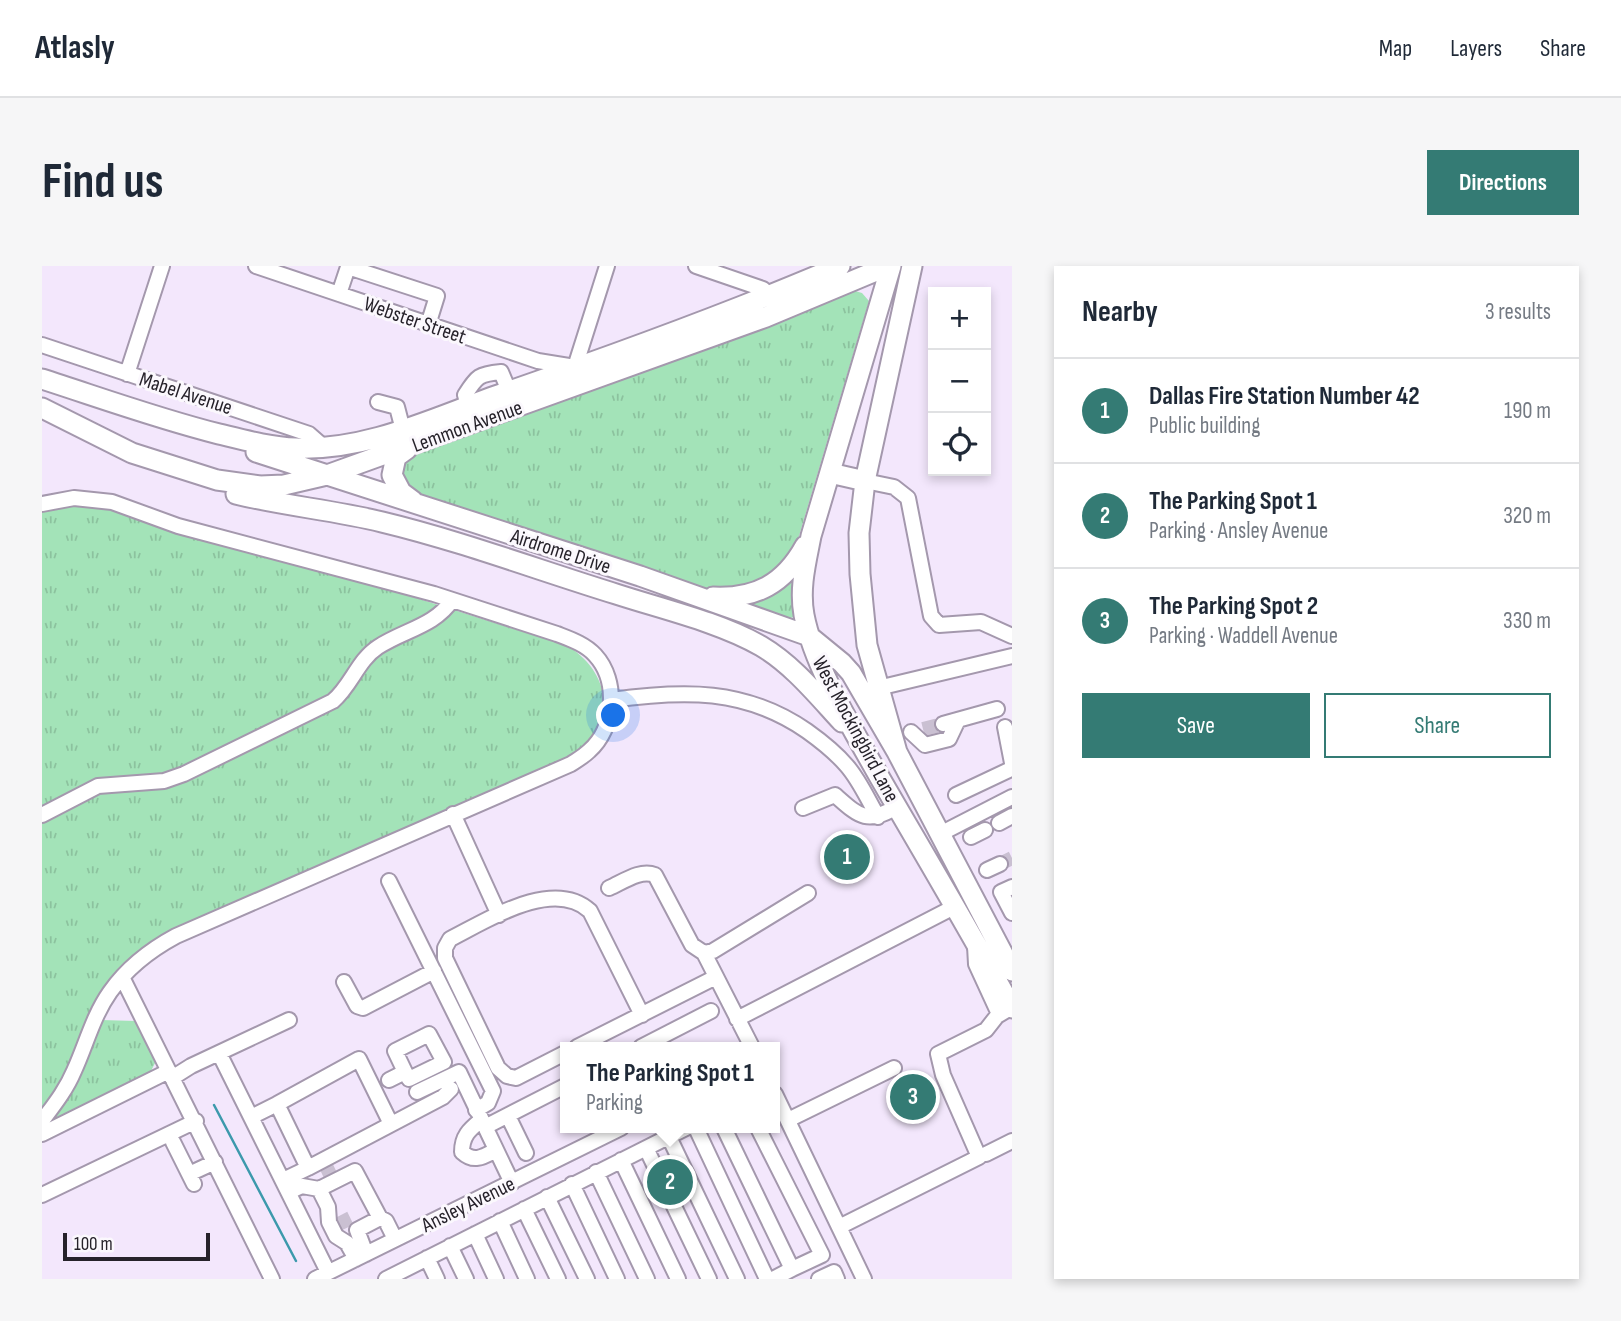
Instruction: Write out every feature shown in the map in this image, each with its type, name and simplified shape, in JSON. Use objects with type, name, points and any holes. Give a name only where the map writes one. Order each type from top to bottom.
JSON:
[{"type":"main road","name":"Lemmon Avenue","points":[[42,379],[173,422],[278,446],[325,448],[369,440],[409,437],[775,303],[837,271],[890,266]]},
{"type":"main road","name":"West Mockingbird Lane","points":[[890,266],[811,536],[801,597],[809,636],[822,670],[863,747],[975,941],[1007,968]]},
{"type":"main road","name":"West Mockingbird Lane","points":[[912,266],[865,481],[859,533],[867,645],[878,688],[906,737],[920,796],[1007,968],[1009,1009]]},
{"type":"main road","points":[[837,271],[867,288],[872,296],[872,324]]},
{"type":"main road","name":"Lemmon Avenue","points":[[42,408],[132,453],[195,474],[260,486],[284,485],[327,475],[409,437],[467,406],[509,391],[579,376]]},
{"type":"main road","name":"Airdrome Drive","points":[[173,422],[700,597],[809,636],[842,663],[906,737]]},
{"type":"main road","points":[[409,437],[396,457],[392,475],[401,492],[420,506]]},
{"type":"main road","name":"Airdrome Drive","points":[[132,453],[191,482],[252,498],[357,516],[415,531],[738,635],[761,647],[803,680],[863,747]]},
{"type":"main road","points":[[830,472],[865,481]]},
{"type":"main road","points":[[700,597],[732,598],[764,591],[786,573],[811,536]]},
{"type":"main road","points":[[897,807],[920,796]]},
{"type":"street","points":[[127,374],[162,266]]},
{"type":"street","name":"Webster Street","points":[[259,266],[579,376]]},
{"type":"street","points":[[579,376],[607,266]]},
{"type":"street","points":[[695,266],[758,287],[775,303]]},
{"type":"street","points":[[339,294],[348,267],[437,296],[428,325]]},
{"type":"street","name":"Mabel Avenue","points":[[42,345],[309,434],[325,448]]},
{"type":"street","points":[[378,402],[397,407],[409,437]]},
{"type":"street","points":[[865,481],[894,487],[908,498],[931,615],[939,625],[981,622],[1012,636]]},
{"type":"street","points":[[42,504],[74,498],[111,502],[178,526],[452,600],[557,634],[585,647],[595,655],[604,667],[610,684],[611,700],[608,718],[600,738],[590,751],[571,764],[176,936],[144,956],[122,976],[99,1010],[73,1074],[42,1121]]},
{"type":"street","points":[[42,815],[98,786],[164,781],[184,774],[333,701],[344,692],[357,669],[378,647],[434,619],[452,600]]},
{"type":"street","points":[[878,688],[1012,657]]},
{"type":"street","points":[[611,700],[666,694],[696,694],[722,696],[769,710],[794,722],[835,754],[857,779],[878,817]]},
{"type":"street","points":[[906,737],[925,745],[949,739],[950,722],[997,709]]},
{"type":"street","points":[[980,814],[962,792],[1012,767],[1005,727]]},
{"type":"street","points":[[803,808],[835,795],[856,813],[869,818],[878,817],[897,807]]},
{"type":"street","points":[[940,834],[1012,797]]},
{"type":"street","points":[[453,814],[499,915]]},
{"type":"street","points":[[971,837],[999,823]]},
{"type":"street","points":[[609,888],[639,874],[655,875],[692,945],[704,953],[748,1042]]},
{"type":"street","points":[[389,881],[493,1091],[481,1119],[468,1130],[462,1141],[462,1152],[468,1158],[478,1159],[496,1150]]},
{"type":"street","points":[[1012,887],[1001,892],[1012,912]]},
{"type":"street","points":[[704,953],[713,951],[808,893]]},
{"type":"street","points":[[560,1056],[516,1078],[507,1076],[498,1068],[445,958],[445,948],[450,939],[527,901],[562,899],[584,906],[590,911],[642,1015]]},
{"type":"street","points":[[737,1019],[954,906]]},
{"type":"street","points":[[839,1227],[979,1157],[943,1075],[937,1054],[986,1030],[1009,1009],[976,964],[975,941]]},
{"type":"street","points":[[344,982],[357,1006],[363,1008],[434,971]]},
{"type":"street","points":[[122,976],[272,1279]]},
{"type":"street","points":[[587,1042],[716,977]]},
{"type":"street","points":[[651,1042],[711,1012]]},
{"type":"street","points":[[42,1134],[289,1020]]},
{"type":"street","points":[[219,1053],[251,1117],[296,1180],[321,1182],[355,1171]]},
{"type":"street","points":[[251,1117],[359,1059],[381,1084],[391,1124]]},
{"type":"street","points":[[788,1120],[894,1068]]},
{"type":"street","points":[[381,1084],[405,1072]]},
{"type":"street","points":[[416,1092],[459,1072],[457,1089],[481,1119],[512,1183]]},
{"type":"street","points":[[296,1180],[457,1089]]},
{"type":"street","points":[[481,1119],[508,1116],[560,1089]]},
{"type":"street","points":[[277,1104],[296,1180],[328,1272]]},
{"type":"street","points":[[780,1104],[864,1279]]},
{"type":"street","points":[[508,1116],[526,1153]]},
{"type":"street","points":[[42,1195],[196,1121]]},
{"type":"street","name":"Ansley Avenue","points":[[315,1279],[611,1133]]},
{"type":"street","points":[[386,1279],[404,1275],[426,1258],[677,1133]]},
{"type":"street","points":[[698,1133],[767,1279]]},
{"type":"street","points":[[726,1133],[792,1269]]},
{"type":"street","points":[[761,1133],[822,1255],[773,1279]]},
{"type":"street","points":[[669,1137],[737,1279]]},
{"type":"street","points":[[986,1154],[1012,1141]]},
{"type":"street","points":[[173,1142],[191,1179],[215,1162]]},
{"type":"street","points":[[646,1148],[709,1279]]},
{"type":"street","points":[[621,1160],[678,1279]]},
{"type":"street","points":[[340,1168],[355,1171]]},
{"type":"street","points":[[355,1171],[380,1218],[386,1222],[395,1239]]},
{"type":"street","points":[[596,1172],[648,1279]]},
{"type":"street","points":[[321,1182],[335,1211],[329,1222],[336,1236],[351,1234],[380,1218]]},
{"type":"street","points":[[572,1184],[617,1279]]},
{"type":"street","points":[[547,1197],[587,1279]]},
{"type":"street","points":[[524,1209],[558,1279]]},
{"type":"street","points":[[500,1221],[527,1279]]},
{"type":"street","points":[[351,1234],[361,1256]]},
{"type":"street","points":[[475,1234],[496,1279]]},
{"type":"street","points":[[450,1246],[466,1279]]},
{"type":"street","points":[[426,1258],[436,1279]]},
{"type":"street","points":[[820,1279],[834,1272],[837,1279]]},
{"type":"green space","points":[[852,290],[862,293],[869,301],[799,536],[786,561],[760,582],[729,590],[706,590],[406,493],[398,482],[402,461],[412,453]]},
{"type":"green space","points":[[67,505],[93,505],[115,511],[191,538],[388,589],[568,646],[584,659],[595,673],[602,688],[604,704],[594,734],[566,759],[138,955],[42,1115],[42,511]]},
{"type":"green space","points":[[795,574],[794,617],[748,604]]},
{"type":"green space","points":[[101,1020],[136,1021],[157,1059],[151,1071],[54,1120],[52,1118]]},
{"type":"waterway","points":[[214,1105],[296,1261]]},
{"type":"tunnel","points":[[923,729],[943,724]]},
{"type":"tunnel","points":[[1000,864],[1012,858]]},
{"type":"tunnel","points":[[323,1176],[340,1168]]},
{"type":"tunnel","points":[[341,1215],[348,1229]]},
{"type":"place","name":"Dallas Fire Station Number 42","points":[[847,857]]},
{"type":"place","name":"The Parking Spot 2","points":[[913,1097]]},
{"type":"place","name":"The Parking Spot 1","points":[[670,1182]]}]
